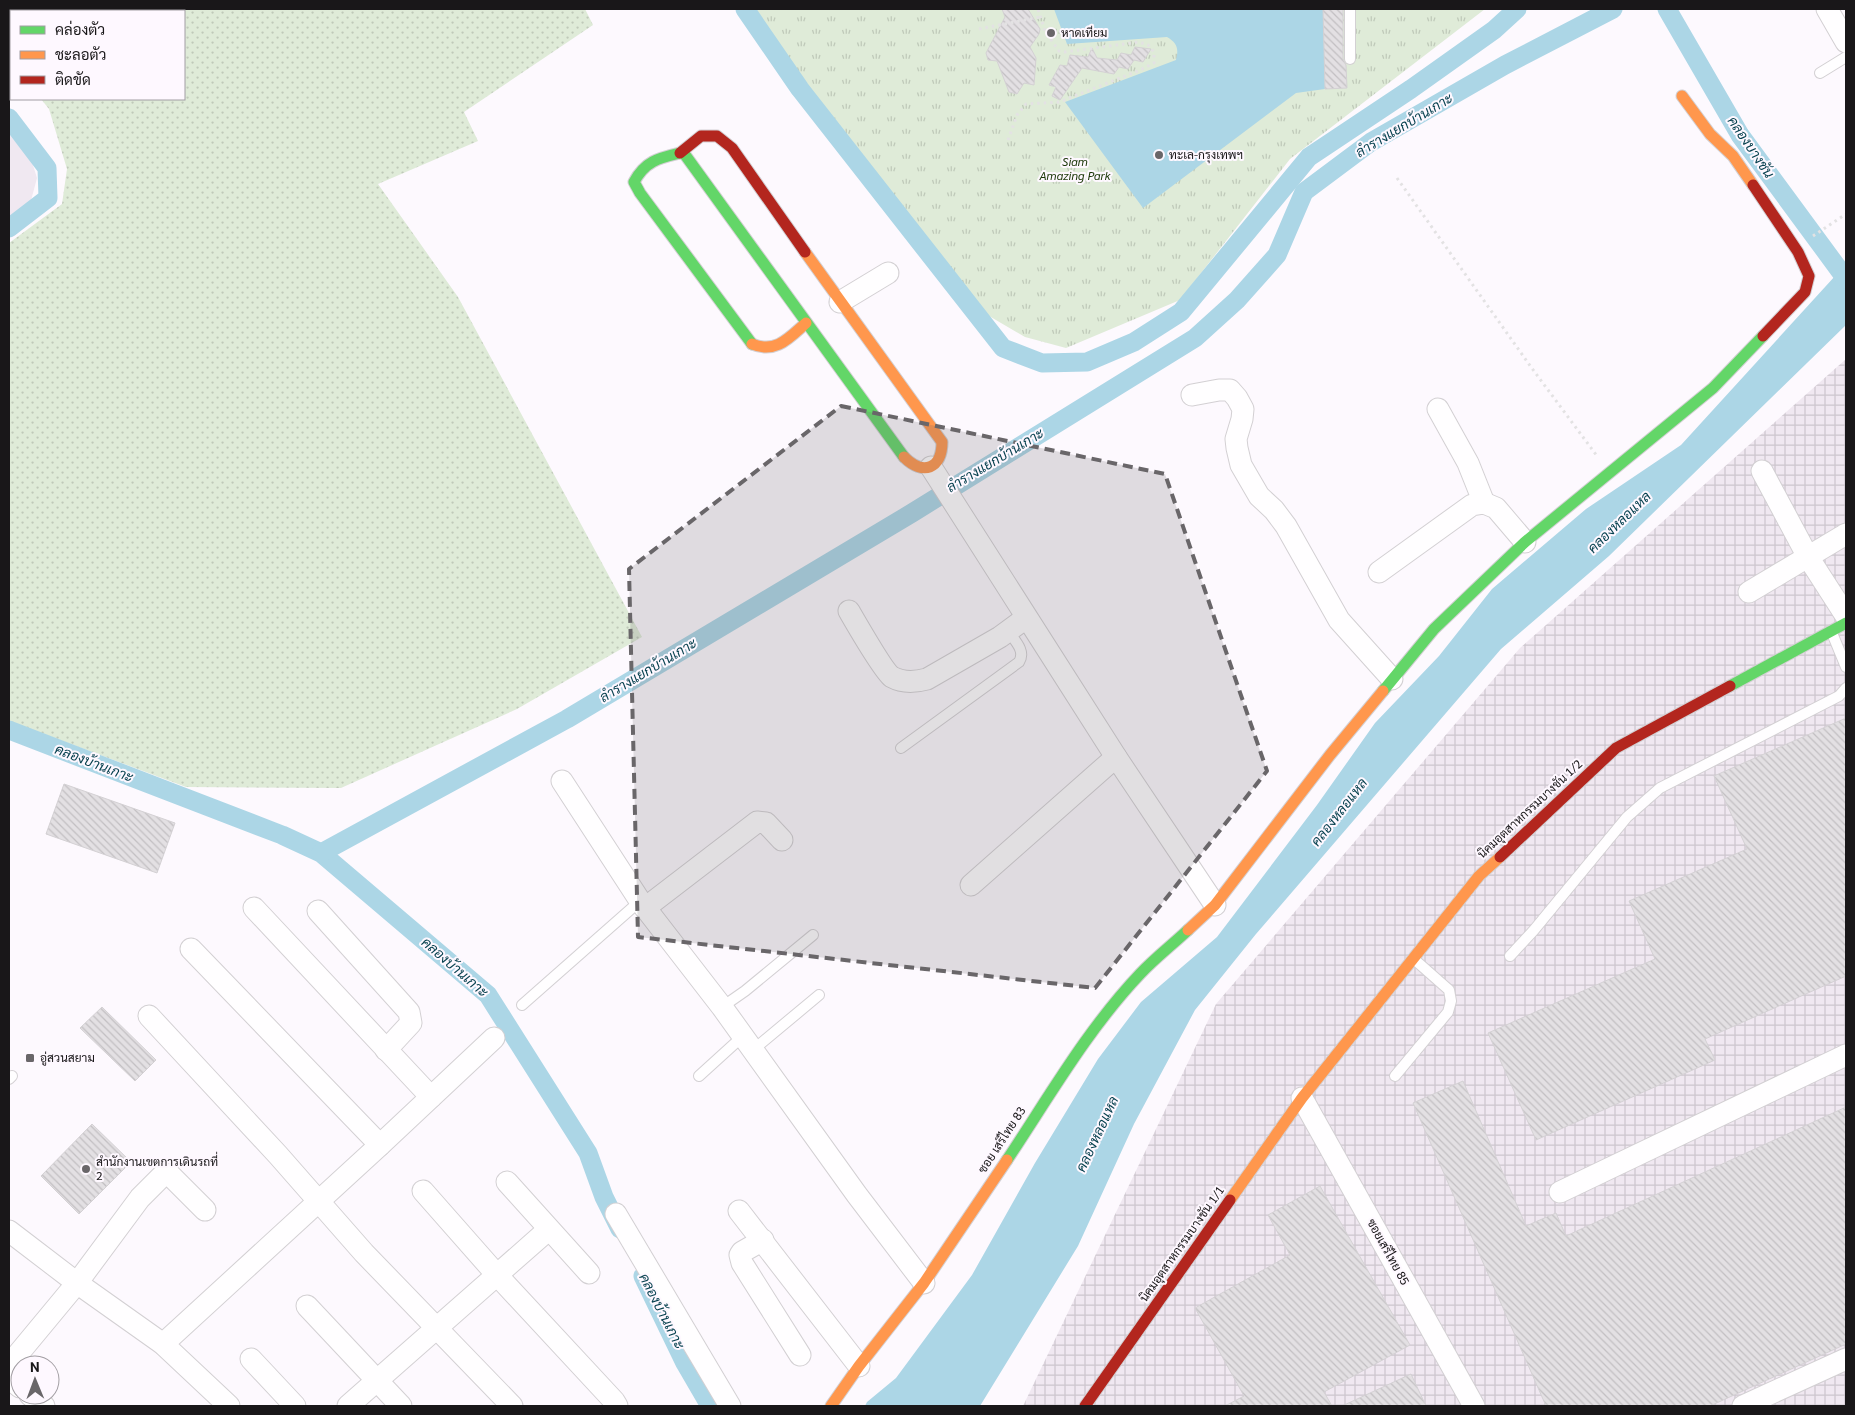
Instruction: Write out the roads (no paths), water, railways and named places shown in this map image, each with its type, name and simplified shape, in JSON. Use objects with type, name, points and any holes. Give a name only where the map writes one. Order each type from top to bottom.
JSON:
[{"type":"street","points":[[1827,9],[1846,42]]},
{"type":"street","name":"ซอย เสรีไทย 83","points":[[831,1406],[859,1366],[924,1283],[1063,1072],[1104,1018],[1140,974],[1215,905],[1330,755],[1434,629],[1525,542],[1713,388],[1805,292],[1808,276],[1798,252],[1733,156],[1710,134],[1682,96]]},
{"type":"street","points":[[806,323],[785,340],[772,347],[763,348],[751,344],[640,193],[634,182],[640,170],[659,158],[683,152],[701,136],[717,136],[732,148],[840,302],[942,442],[943,452],[936,474]]},
{"type":"street","points":[[683,152],[897,449],[909,462],[936,474],[1026,618],[1215,905]]},
{"type":"street","points":[[840,302],[888,273]]},
{"type":"street","points":[[1192,395],[1230,390],[1237,398],[1243,409],[1236,439],[1236,448],[1241,465],[1260,496],[1286,526],[1339,620],[1392,679]]},
{"type":"street","points":[[1438,409],[1468,463],[1484,503]]},
{"type":"street","points":[[1762,471],[1808,557],[1839,623]]},
{"type":"street","points":[[1379,572],[1472,505],[1484,503],[1496,508],[1525,542]]},
{"type":"street","points":[[1749,592],[1846,534]]},
{"type":"street","points":[[849,611],[890,675],[906,681],[917,682],[927,679],[1000,637],[1026,618]]},
{"type":"street","name":"นิคมอุตสาหกรรมบางชัน 1/2","points":[[1302,1098],[1479,876],[1616,748],[1839,623],[1846,623]]},
{"type":"street","points":[[970,885],[1116,757]]},
{"type":"street","points":[[562,781],[643,905],[722,1007],[857,1195],[924,1283]]},
{"type":"street","points":[[643,905],[758,822],[766,823],[782,840]]},
{"type":"street","points":[[254,908],[431,1097]]},
{"type":"street","points":[[318,911],[409,1012],[411,1023],[386,1050]]},
{"type":"street","points":[[191,949],[380,1145]]},
{"type":"street","points":[[149,1016],[278,1155],[364,1253],[512,1406]]},
{"type":"street","points":[[163,1344],[494,1038]]},
{"type":"street","points":[[1560,1192],[1846,1055]]},
{"type":"street","name":"นิคมอุตสาหกรรมบางชัน 1/1","points":[[1085,1406],[1302,1098]]},
{"type":"street","name":"ซอยเสรีไทย 85","points":[[1302,1098],[1474,1406]]},
{"type":"street","points":[[9,1365],[77,1283],[140,1198],[164,1174],[170,1175],[205,1210]]},
{"type":"street","points":[[507,1182],[548,1230],[590,1272]]},
{"type":"street","points":[[423,1191],[617,1406]]},
{"type":"street","points":[[739,1211],[859,1366]]},
{"type":"street","points":[[616,1214],[730,1406]]},
{"type":"street","points":[[348,1406],[548,1230]]},
{"type":"street","points":[[9,1231],[77,1283],[163,1344],[229,1406]]},
{"type":"street","points":[[762,1240],[742,1252],[740,1255],[742,1264],[800,1355]]},
{"type":"street","points":[[306,1306],[401,1406]]},
{"type":"street","points":[[252,1359],[295,1406]]},
{"type":"street","points":[[1743,1406],[1846,1360]]},
{"type":"lane","points":[[1350,9],[1350,59]]},
{"type":"lane","points":[[1820,72],[1846,58]]},
{"type":"lane","points":[[1839,623],[1846,667]]},
{"type":"lane","points":[[901,748],[1019,662],[1022,652],[1008,631]]},
{"type":"lane","points":[[1510,956],[1534,930],[1627,817],[1660,788],[1839,696],[1846,688]]},
{"type":"lane","points":[[522,1005],[643,905]]},
{"type":"lane","points":[[722,1007],[745,991],[813,935]]},
{"type":"lane","points":[[1395,1076],[1448,1012],[1451,1001],[1449,990],[1413,958]]},
{"type":"lane","points":[[699,1076],[819,995]]},
{"type":"water","name":"ทะเล-กรุงเทพฯ","points":[[1054,9],[1323,9],[1325,89],[1296,93],[1143,208],[1065,102],[1176,60],[1176,46],[1167,37],[1067,44]]},
{"type":"water","name":"คลองหลอแหล","points":[[1846,264],[1846,325],[1609,556],[1501,649],[1256,934],[1195,1010],[1134,1124],[1078,1246],[980,1406],[865,1406],[867,1402],[896,1378],[972,1275],[1035,1163],[1098,1059],[1141,1002],[1217,937],[1317,805],[1375,723],[1439,656],[1492,589],[1586,509],[1681,445]]},
{"type":"waterway","points":[[745,9],[800,89],[1003,348],[1042,363],[1087,362],[1134,342],[1181,312],[1309,157],[1411,89],[1494,30],[1517,9]]},
{"type":"waterway","name":"ลำรางแยกบ้านเกาะ","points":[[321,853],[567,719],[912,513],[1195,338],[1237,300],[1277,255],[1304,192],[1371,142],[1505,65],[1613,9]]},
{"type":"waterway","name":"คลองบางชัน","points":[[1667,9],[1740,135],[1846,279]]},
{"type":"waterway","points":[[9,118],[47,168],[48,198],[9,228]]},
{"type":"waterway","name":"คลองบ้านเกาะ","points":[[9,730],[282,835],[321,853],[488,995],[588,1153],[604,1197],[620,1229]]},
{"type":"waterway","name":"คลองบ้านเกาะ","points":[[643,1276],[685,1363],[710,1406]]},
{"type":"place","name":"หาดเทียม","points":[[1051,33]]},
{"type":"place","name":"ทะเล-กรุงเทพฯ","points":[[1159,155]]},
{"type":"place","name":"อู่สวนสยาม","points":[[30,1058]]},
{"type":"place","name":"สำนักงานเขตการเดินรถที่ 2","points":[[86,1169]]},
{"type":"park label","name":"Siam Amazing Park","points":[[1075,169]]}]
